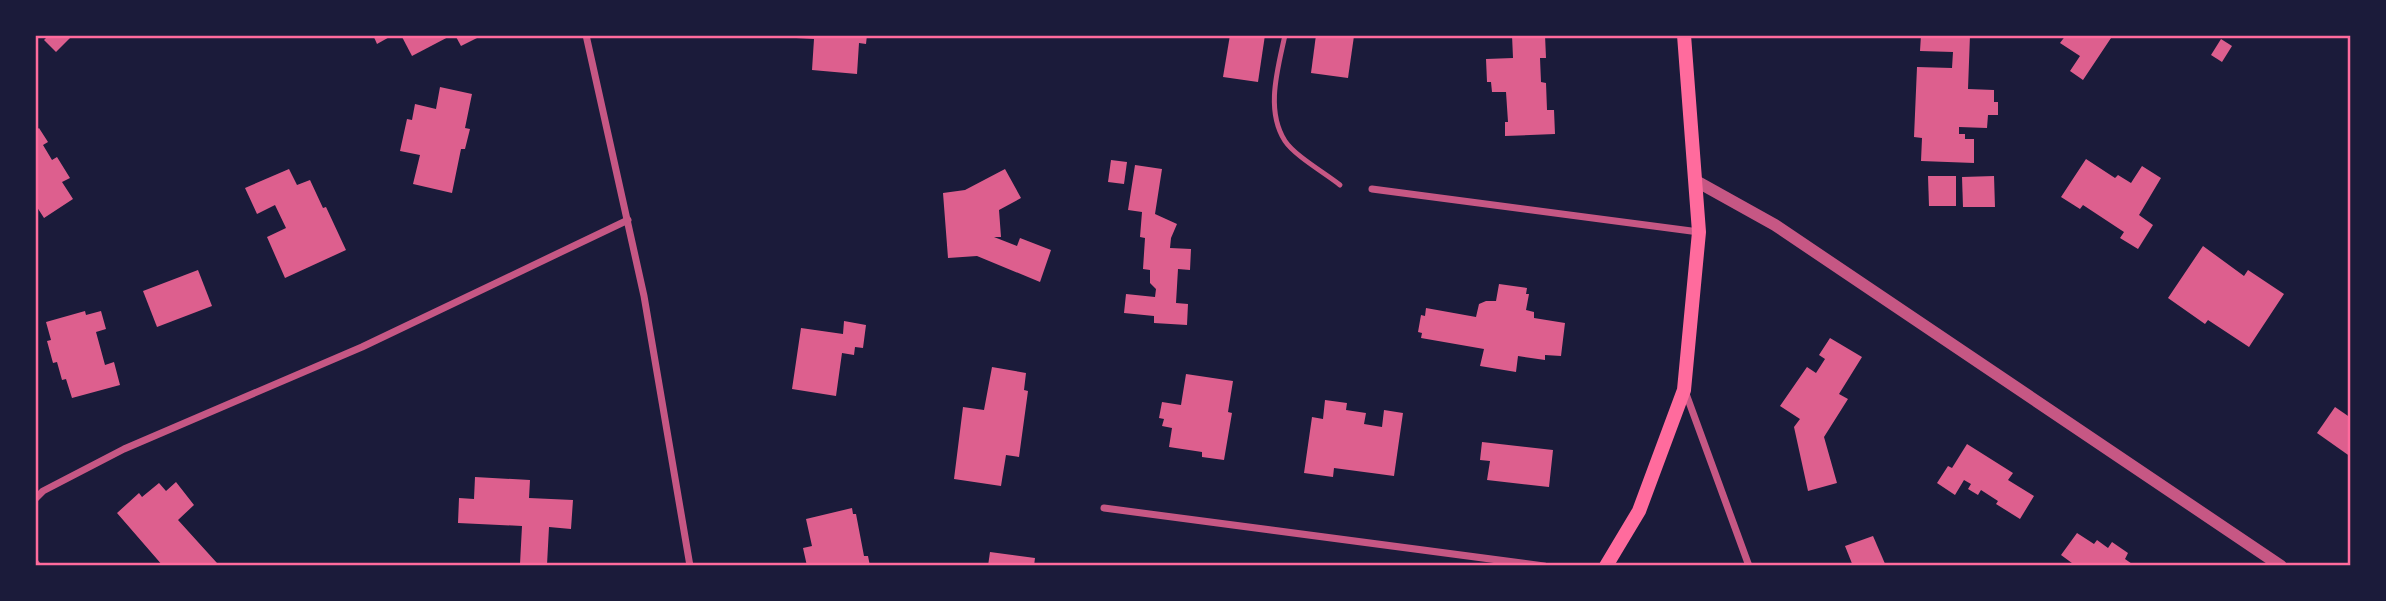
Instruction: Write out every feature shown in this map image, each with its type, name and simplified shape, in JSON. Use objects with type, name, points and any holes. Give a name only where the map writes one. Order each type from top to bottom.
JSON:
[{"type":"main road","points":[[1606,566],[1639,511],[1684,390],[1699,232],[1686,93],[1684,35]]},
{"type":"street","points":[[586,35],[644,296],[690,566]]},
{"type":"street","points":[[1696,181],[1775,225],[2281,566]]},
{"type":"street","points":[[1372,189],[1699,232]]},
{"type":"street","points":[[35,499],[43,491],[124,449],[362,347],[628,220]]},
{"type":"street","points":[[1684,390],[1749,566]]},
{"type":"street","points":[[1104,508],[1544,566]]},
{"type":"lane","points":[[1285,35],[1275,83],[1277,124],[1286,143],[1340,185]]},
{"type":"building","points":[[49,35],[73,35],[56,52],[44,40]]},
{"type":"building","points":[[373,35],[393,35],[377,44]]},
{"type":"building","points":[[401,35],[452,35],[412,56]]},
{"type":"building","points":[[455,35],[483,35],[461,46]]},
{"type":"building","points":[[797,35],[867,35],[866,44],[859,43],[857,74],[812,70],[814,39],[796,38]]},
{"type":"building","points":[[1230,35],[1265,35],[1258,82],[1223,77]]},
{"type":"building","points":[[1316,35],[1354,36],[1348,78],[1311,73]]},
{"type":"building","points":[[1512,35],[1545,35],[1546,58],[1540,58],[1541,82],[1546,83],[1547,110],[1554,110],[1555,134],[1505,136],[1505,122],[1508,122],[1506,92],[1492,92],[1491,82],[1487,82],[1486,59],[1513,58]]},
{"type":"building","points":[[1921,35],[1970,35],[1968,89],[1994,90],[1998,115],[1988,115],[1987,128],[1959,127],[1959,134],[1965,134],[1965,139],[1974,139],[1974,163],[1921,161],[1922,138],[1914,137],[1917,67],[1952,68],[1953,52],[1920,51]]},
{"type":"building","points":[[2066,35],[2113,35],[2083,80],[2070,71],[2080,56],[2060,43]]},
{"type":"building","points":[[2221,39],[2232,46],[2222,62],[2211,55]]},
{"type":"building","points":[[440,87],[472,94],[465,128],[470,129],[465,149],[461,149],[452,193],[413,184],[420,155],[400,151],[407,119],[412,120],[415,104],[436,109]]},
{"type":"building","points":[[39,128],[48,142],[43,145],[52,160],[57,157],[70,178],[62,182],[73,199],[44,218],[35,204],[35,131]]},
{"type":"building","points":[[2086,159],[2115,178],[2118,175],[2131,183],[2142,166],[2161,178],[2139,215],[2153,225],[2138,249],[2120,238],[2124,232],[2083,205],[2080,209],[2061,197]]},
{"type":"building","points":[[1111,160],[1127,162],[1124,184],[1108,182]]},
{"type":"building","points":[[1135,165],[1162,169],[1155,214],[1177,224],[1170,248],[1191,249],[1190,270],[1178,269],[1176,303],[1188,304],[1187,325],[1154,323],[1154,316],[1124,313],[1126,294],[1155,297],[1156,289],[1150,283],[1150,270],[1143,269],[1145,238],[1140,237],[1142,212],[1128,210]]},
{"type":"building","points":[[289,169],[297,185],[310,180],[346,250],[285,278],[267,237],[286,228],[275,205],[257,214],[245,188]]},
{"type":"building","points":[[1005,169],[1021,198],[999,210],[1001,237],[994,237],[1017,246],[1020,238],[1051,250],[1040,282],[977,256],[948,258],[943,193],[965,190]]},
{"type":"building","points":[[1928,176],[1956,176],[1956,206],[1929,206]]},
{"type":"building","points":[[1994,176],[1995,207],[1963,207],[1962,177]]},
{"type":"building","points":[[2203,246],[2244,276],[2248,270],[2284,294],[2249,347],[2208,320],[2205,324],[2168,298]]},
{"type":"building","points":[[198,270],[212,306],[157,327],[143,291]]},
{"type":"building","points":[[1499,284],[1527,288],[1526,294],[1529,294],[1526,310],[1534,312],[1534,318],[1565,323],[1561,356],[1545,355],[1545,360],[1518,356],[1516,372],[1480,366],[1484,349],[1421,338],[1422,333],[1418,332],[1421,315],[1425,316],[1426,308],[1476,317],[1479,304],[1496,301]]},
{"type":"building","points":[[85,311],[86,315],[101,311],[106,329],[96,332],[105,365],[114,362],[120,385],[72,398],[66,379],[62,380],[57,362],[53,363],[47,341],[51,340],[46,322]]},
{"type":"building","points":[[844,321],[866,325],[863,348],[855,347],[854,355],[842,353],[836,396],[792,389],[801,328],[843,334]]},
{"type":"building","points":[[1830,338],[1862,357],[1839,394],[1848,399],[1824,437],[1837,483],[1808,491],[1794,427],[1800,419],[1780,406],[1807,367],[1816,373],[1825,359],[1819,355]]},
{"type":"building","points":[[992,367],[1026,373],[1024,390],[1028,391],[1019,457],[1006,455],[1001,486],[954,479],[963,407],[984,410]]},
{"type":"building","points":[[1186,374],[1233,381],[1228,412],[1232,413],[1224,460],[1202,457],[1202,452],[1169,447],[1172,428],[1162,426],[1164,419],[1159,418],[1162,402],[1181,405]]},
{"type":"building","points":[[1325,400],[1347,403],[1346,410],[1366,413],[1364,424],[1382,427],[1384,410],[1403,413],[1394,476],[1334,468],[1333,477],[1304,473],[1312,417],[1323,419]]},
{"type":"building","points":[[2335,407],[2351,418],[2351,457],[2317,433]]},
{"type":"building","points":[[1482,442],[1553,450],[1549,487],[1487,480],[1490,461],[1480,460]]},
{"type":"building","points":[[1967,444],[2013,473],[2008,480],[2034,496],[2020,519],[1996,504],[1998,501],[1981,490],[1978,495],[1968,489],[1971,484],[1964,480],[1955,495],[1937,483],[1948,466],[1952,468]]},
{"type":"building","points":[[475,477],[530,480],[529,498],[573,500],[571,529],[549,527],[547,565],[520,564],[522,526],[458,523],[459,498],[474,499]]},
{"type":"building","points":[[176,482],[194,505],[178,520],[217,563],[214,566],[163,566],[117,513],[139,493],[142,497],[159,483],[166,491]]},
{"type":"building","points":[[852,508],[853,514],[856,514],[864,556],[868,556],[870,566],[807,566],[803,548],[812,546],[806,519]]},
{"type":"building","points":[[2077,533],[2094,544],[2097,540],[2108,548],[2112,542],[2128,553],[2125,559],[2135,566],[2076,566],[2061,555]]},
{"type":"building","points":[[1873,536],[1886,566],[1853,566],[1845,546]]},
{"type":"building","points":[[990,552],[1035,558],[1034,566],[988,566]]}]
